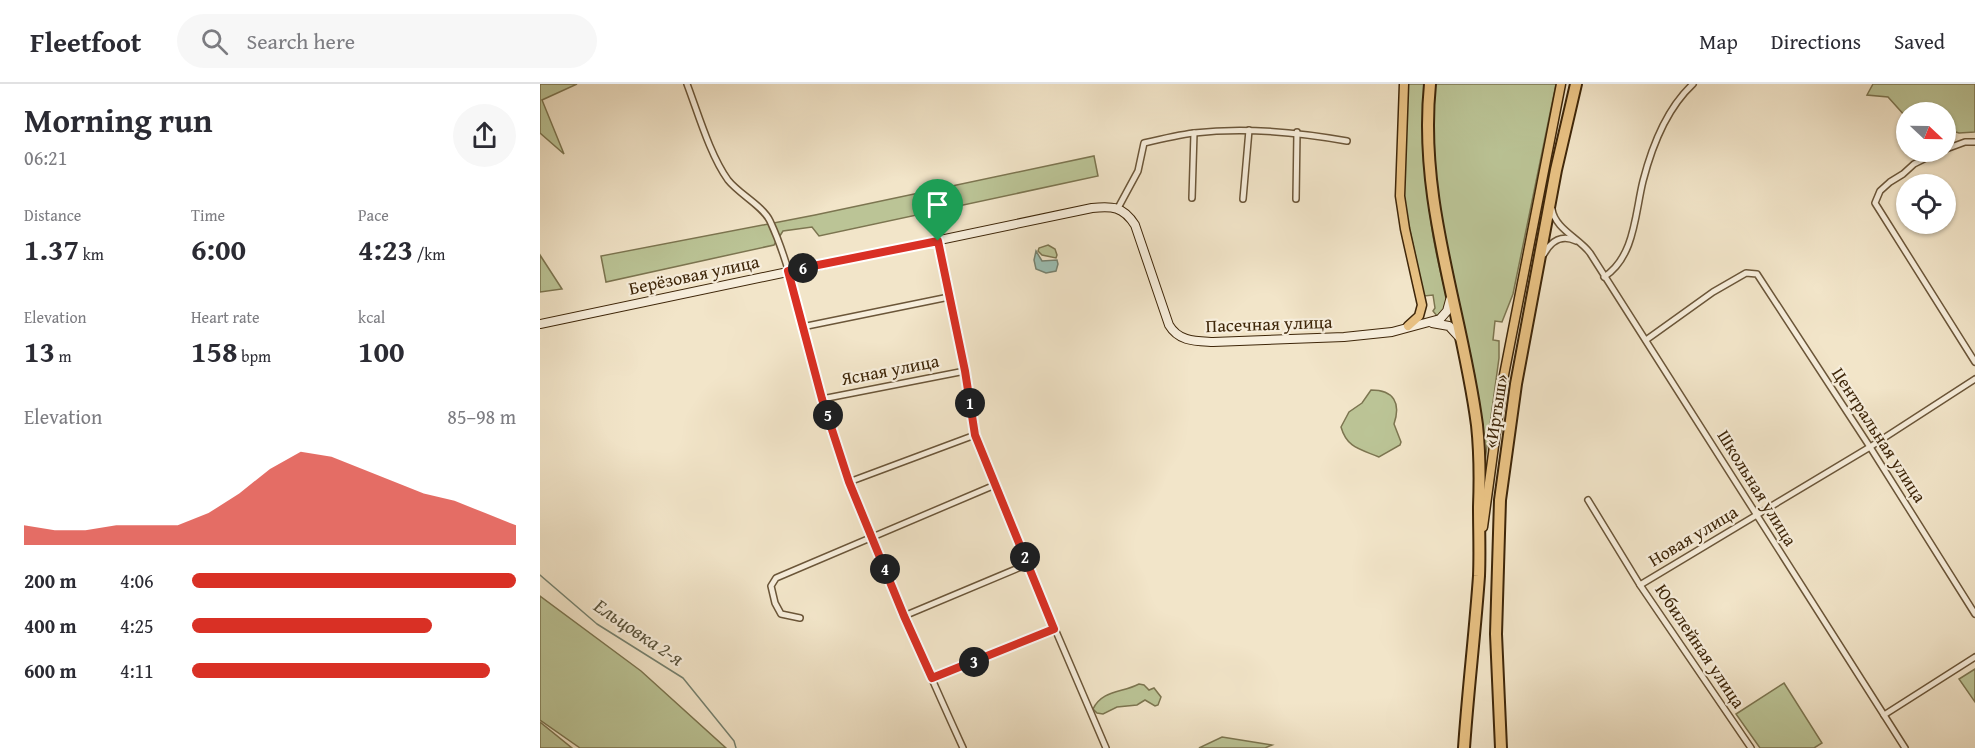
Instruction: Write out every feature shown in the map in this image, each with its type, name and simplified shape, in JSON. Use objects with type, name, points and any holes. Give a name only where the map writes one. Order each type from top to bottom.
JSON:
[{"type":"highway","name":"«Иртыш»","points":[[1430,84],[1428,154],[1438,233],[1474,408],[1480,467],[1479,574],[1464,748]]},
{"type":"highway","name":"«Иртыш»","points":[[1501,748],[1496,634],[1500,500],[1516,384],[1574,84]]},
{"type":"main road","points":[[1404,84],[1400,196],[1422,305],[1419,316],[1408,326]]},
{"type":"main road","points":[[1479,574],[1486,498],[1503,380],[1561,84]]},
{"type":"main road","name":"Берёзовая улица","points":[[540,324],[1092,208],[1118,208]]},
{"type":"main road","name":"Пасечная улица","points":[[1118,208],[1125,212],[1135,225],[1169,325],[1177,336],[1204,342],[1344,337],[1392,332],[1408,326],[1425,324]]},
{"type":"main road","points":[[1425,324],[1443,318],[1450,304],[1439,253],[1438,233]]},
{"type":"main road","points":[[1425,324],[1449,326],[1462,343]]},
{"type":"street","points":[[687,84],[711,147],[728,180],[769,218],[788,271],[822,399],[849,482],[904,616],[963,748]]},
{"type":"street","points":[[1604,276],[1614,271],[1626,250],[1648,161],[1662,127],[1679,100],[1694,84]]},
{"type":"street","points":[[1243,199],[1249,130]]},
{"type":"street","points":[[1118,208],[1138,171],[1144,143],[1194,133],[1249,130],[1297,132],[1347,141]]},
{"type":"street","points":[[1296,199],[1297,132]]},
{"type":"street","points":[[1192,198],[1194,133]]},
{"type":"street","points":[[1956,145],[1975,142]]},
{"type":"street","points":[[1918,162],[1880,191],[1875,203],[1975,362]]},
{"type":"street","name":"Школьная улица","points":[[1552,194],[1554,218],[1583,244],[1905,748]]},
{"type":"street","points":[[1540,261],[1548,247],[1558,239],[1570,238],[1583,244]]},
{"type":"street","points":[[938,241],[965,371],[975,435],[1054,629],[1106,748]]},
{"type":"street","name":"Центральная улица","points":[[1646,340],[1713,292],[1746,273],[1757,274],[1975,614]]},
{"type":"street","points":[[802,327],[949,297]]},
{"type":"street","name":"Ясная улица","points":[[822,399],[965,371]]},
{"type":"street","name":"Новая улица","points":[[1640,585],[1870,447],[1975,379]]},
{"type":"street","points":[[849,482],[975,435]]},
{"type":"street","points":[[800,618],[781,614],[775,603],[771,586],[776,578],[995,485]]},
{"type":"street","name":"Юбилейная улица","points":[[1587,500],[1640,585],[1751,748]]},
{"type":"street","points":[[904,616],[1028,564]]},
{"type":"street","points":[[932,678],[1054,629]]},
{"type":"street","points":[[1884,715],[1975,657]]},
{"type":"green space","points":[[540,84],[577,84],[542,100],[564,154],[540,133]]},
{"type":"green space","points":[[1408,84],[1426,84],[1427,188],[1432,232],[1447,299],[1444,309],[1437,316],[1433,311],[1435,308],[1433,295],[1424,296],[1406,213],[1404,193]]},
{"type":"green space","points":[[1434,84],[1556,84],[1513,294],[1502,322],[1495,321],[1493,340],[1499,341],[1499,358],[1485,461],[1475,377],[1436,194],[1432,130]]},
{"type":"green space","points":[[1873,84],[1975,84],[1975,132],[1956,132],[1956,102],[1896,102],[1896,106],[1888,97],[1867,95]]},
{"type":"green space","points":[[1094,156],[1098,176],[819,236],[812,227],[783,231],[774,245],[606,282],[601,256],[815,215]]},
{"type":"green space","points":[[1048,245],[1055,249],[1056,258],[1042,255],[1038,251],[1039,248]]},
{"type":"green space","points":[[540,255],[562,289],[540,292]]},
{"type":"green space","points":[[1371,390],[1385,392],[1394,399],[1397,410],[1394,424],[1401,442],[1400,445],[1379,457],[1351,444],[1341,427],[1349,412],[1362,403]]},
{"type":"green space","points":[[540,596],[641,671],[726,748],[580,748],[540,720]]},
{"type":"green space","points":[[1975,669],[1975,702],[1959,679]]},
{"type":"green space","points":[[1784,683],[1822,743],[1814,748],[1760,748],[1736,714]]},
{"type":"green space","points":[[1139,684],[1149,690],[1154,688],[1161,697],[1158,705],[1155,706],[1145,700],[1137,705],[1117,707],[1103,714],[1093,709],[1107,695]]},
{"type":"green space","points":[[540,722],[572,748],[540,748]]},
{"type":"green space","points":[[1222,737],[1272,745],[1265,748],[1199,748]]},
{"type":"water","points":[[1036,251],[1042,261],[1057,260],[1056,271],[1046,273],[1036,269],[1034,260]]},
{"type":"waterway","name":"Ельцовка 2-я","points":[[540,575],[597,624],[683,678],[734,741],[736,748]]},
{"type":"route","points":[[938,241],[965,371],[975,435],[1054,629],[932,678],[849,482],[822,399],[788,271],[938,241]]}]
